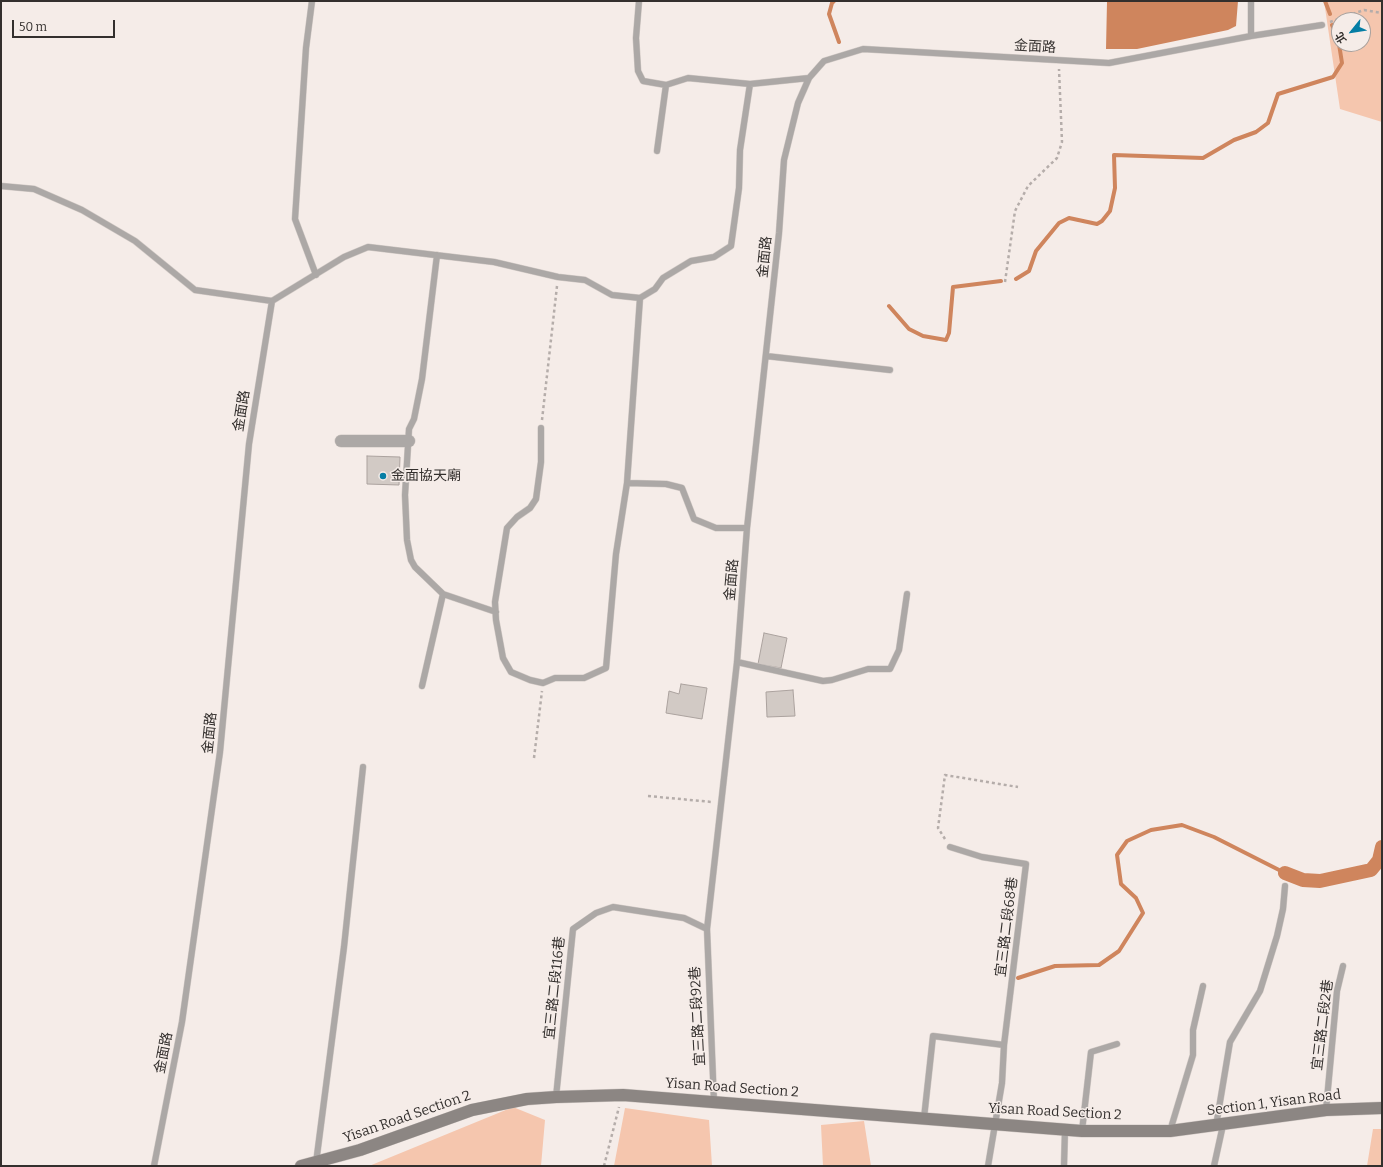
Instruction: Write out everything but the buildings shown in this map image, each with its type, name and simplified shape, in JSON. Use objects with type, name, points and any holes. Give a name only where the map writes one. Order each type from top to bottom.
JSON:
[{"type":"street","points":[[341,441],[409,441]]},
{"type":"street","name":"Yisan Road Section 2","points":[[301,1166],[360,1150],[472,1110],[527,1099],[556,1097],[623,1095],[1082,1131],[1170,1131]]},
{"type":"street","name":"Section 1, Yisan Road","points":[[1170,1131],[1326,1110],[1382,1108]]},
{"type":"lane","points":[[312,1],[306,48],[295,219],[316,275]]},
{"type":"lane","points":[[639,1],[636,38],[638,71],[642,81],[666,85],[688,78],[750,84],[809,78]]},
{"type":"lane","points":[[1251,1],[1251,36]]},
{"type":"lane","name":"金面路","points":[[707,929],[737,662],[748,528],[779,233],[784,160],[798,102],[809,78],[824,61],[864,49],[1109,63],[1251,36],[1322,25]]},
{"type":"lane","points":[[1,186],[34,189],[82,210],[135,240],[195,290],[272,301],[344,257],[368,247],[494,262],[558,277],[585,280],[612,294],[640,298],[655,289],[663,278],[691,261],[714,257],[731,246],[739,188],[740,150],[750,84]]},
{"type":"lane","points":[[657,152],[666,85]]},
{"type":"lane","points":[[437,255],[422,378],[414,418],[409,429],[405,506],[411,560],[415,567],[444,594],[496,612]]},
{"type":"lane","points":[[541,428],[541,462],[536,499],[530,508],[517,517],[507,528],[501,557],[496,612],[503,658],[511,672],[530,680],[543,683],[555,678],[584,678],[606,668],[616,554],[627,483],[640,298]]},
{"type":"lane","name":"金面路","points":[[154,1166],[182,1022],[220,752],[249,444],[272,301]]},
{"type":"lane","points":[[766,356],[890,370]]},
{"type":"lane","points":[[627,483],[666,484],[682,488],[694,519],[716,528],[748,528]]},
{"type":"lane","points":[[422,686],[444,594]]},
{"type":"lane","points":[[737,662],[823,681],[832,680],[868,669],[890,669],[899,650],[906,594]]},
{"type":"lane","points":[[316,1163],[344,947],[363,767]]},
{"type":"lane","name":"宜三路二段68巷","points":[[950,847],[982,857],[1026,864],[1004,1045],[1002,1083],[988,1166]]},
{"type":"lane","points":[[1214,1166],[1230,1042],[1260,991],[1279,929],[1284,908],[1286,886]]},
{"type":"lane","name":"宜三路二段116巷","points":[[556,1097],[573,929],[596,913],[612,907],[684,918],[707,929]]},
{"type":"lane","name":"宜三路二段92巷","points":[[707,929],[714,1102]]},
{"type":"lane","name":"宜三路二段2巷","points":[[1326,1110],[1337,991],[1343,966]]},
{"type":"lane","points":[[1170,1131],[1193,1055],[1193,1030],[1203,986]]},
{"type":"lane","points":[[924,1118],[933,1036],[1004,1045]]},
{"type":"lane","points":[[1082,1131],[1091,1052],[1117,1044]]},
{"type":"lane","points":[[1064,1166],[1065,1129]]},
{"type":"path","points":[[1322,25],[1364,10],[1382,13]]},
{"type":"path","points":[[1005,282],[1015,211],[1028,186],[1057,158],[1062,142],[1059,60]]},
{"type":"path","points":[[541,428],[558,277]]},
{"type":"path","points":[[534,758],[543,683]]},
{"type":"path","points":[[950,847],[938,828],[945,775],[1018,787]]},
{"type":"path","points":[[648,796],[721,803]]},
{"type":"path","points":[[604,1166],[623,1095]]},
{"type":"shaded area","points":[[1099,1],[1238,1],[1236,26],[1228,30],[1137,49],[1106,49],[1107,2]]},
{"type":"shaded area","points":[[1324,1],[1382,1],[1382,122],[1340,109],[1332,52],[1371,52],[1371,12],[1331,12],[1331,48]]},
{"type":"shaded area","points":[[513,1107],[545,1120],[541,1166],[369,1166]]},
{"type":"shaded area","points":[[625,1108],[709,1120],[712,1166],[614,1166]]},
{"type":"shaded area","points":[[864,1121],[871,1166],[823,1166],[821,1125]]},
{"type":"shaded area","points":[[1373,1129],[1382,1129],[1382,1166],[1367,1166]]},
{"type":"waterway","points":[[834,1],[829,14],[839,42]]},
{"type":"waterway","points":[[1325,1],[1330,14]]},
{"type":"waterway","points":[[1016,279],[1029,271],[1036,251],[1059,223],[1069,218],[1097,224],[1102,221],[1110,211],[1115,188],[1114,155],[1203,158],[1234,140],[1256,132],[1268,123],[1278,94],[1333,77],[1342,63],[1340,52]]},
{"type":"waterway","points":[[889,306],[909,329],[923,336],[946,340],[949,333],[953,287],[1001,281]]},
{"type":"waterway","points":[[1018,978],[1055,966],[1099,965],[1119,951],[1143,913],[1136,898],[1121,884],[1117,855],[1127,841],[1151,830],[1182,825],[1214,837],[1285,873]]},
{"type":"waterway","points":[[1285,873],[1303,880],[1320,881],[1371,870],[1379,860],[1382,847]]},
{"type":"place","name":"金面協天廟","points":[[383,476]]}]
